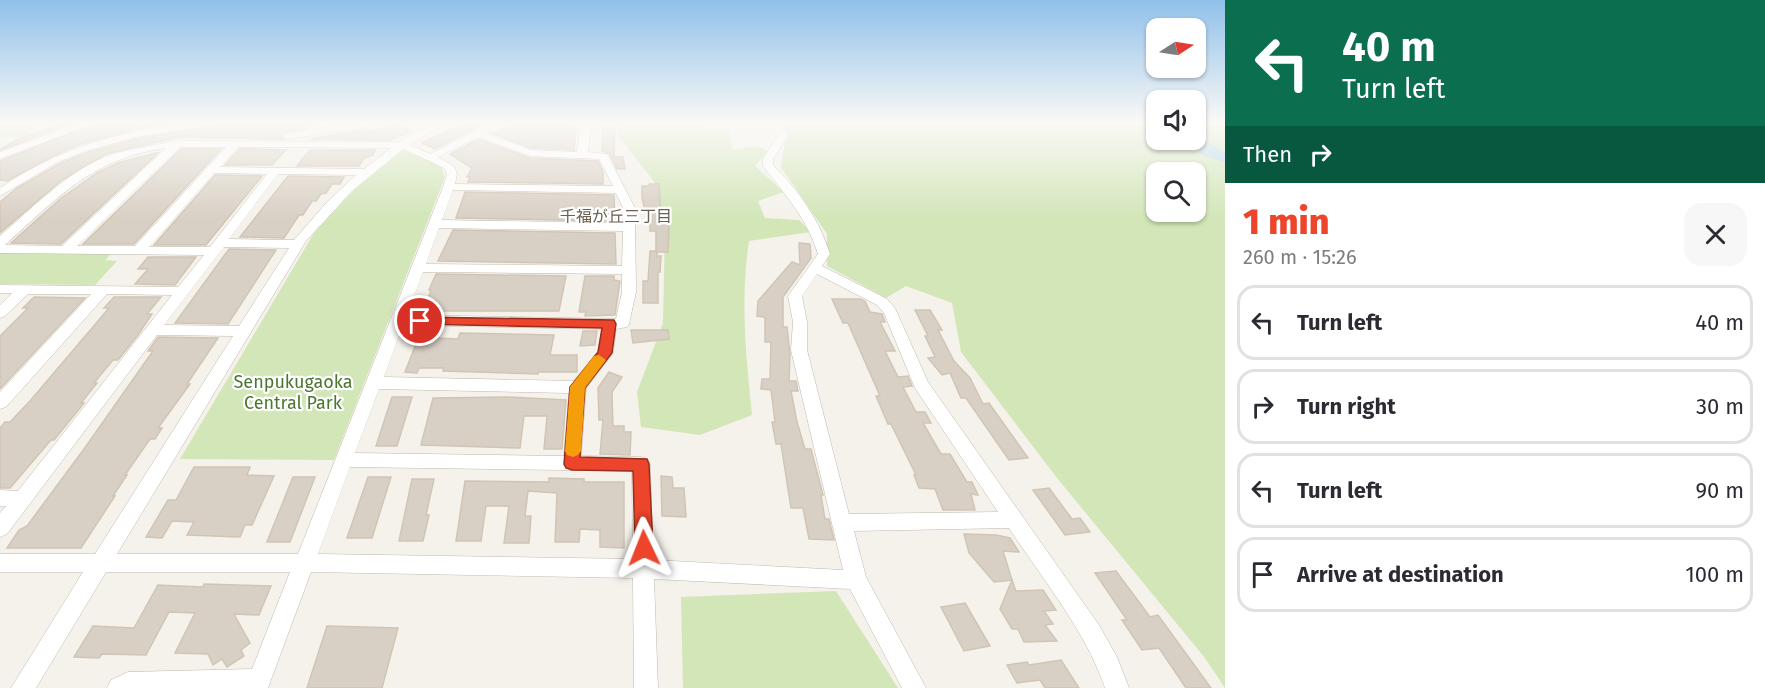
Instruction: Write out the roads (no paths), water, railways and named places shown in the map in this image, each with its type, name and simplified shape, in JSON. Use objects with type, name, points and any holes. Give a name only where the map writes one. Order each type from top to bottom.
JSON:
[{"type":"street","points":[[0,193],[43,163],[64,154]]},
{"type":"street","points":[[0,243],[80,176],[97,165],[125,154]]},
{"type":"street","points":[[65,250],[166,154]]},
{"type":"street","points":[[139,250],[226,154]]},
{"type":"street","points":[[23,688],[298,244],[320,215],[365,172],[390,154]]},
{"type":"street","points":[[119,688],[128,684],[258,684],[302,563],[449,187],[452,174],[449,166],[424,154]]},
{"type":"street","points":[[431,157],[437,154]]},
{"type":"street","points":[[397,321],[622,324],[629,292],[629,208],[603,156],[549,154]]},
{"type":"street","points":[[772,154],[768,159],[768,166],[787,185],[818,234],[824,254],[795,296],[800,322],[799,350],[856,580],[914,688]]},
{"type":"street","points":[[213,170],[365,172]]},
{"type":"street","points":[[0,528],[276,170]]},
{"type":"street","points":[[449,187],[619,189]]},
{"type":"street","points":[[434,224],[629,227]]},
{"type":"street","points":[[0,226],[20,226]]},
{"type":"street","points":[[0,249],[139,250],[298,244]]},
{"type":"street","points":[[417,268],[618,271],[629,269]]},
{"type":"street","points":[[816,268],[882,302],[890,311],[921,384],[1091,633],[1109,665],[1117,688]]},
{"type":"street","points":[[0,289],[182,291]]},
{"type":"street","points":[[0,313],[25,289]]},
{"type":"street","points":[[0,403],[103,290]]},
{"type":"street","points":[[572,464],[578,387],[605,353],[610,324]]},
{"type":"street","points":[[153,330],[242,331]]},
{"type":"street","points":[[373,383],[578,387]]},
{"type":"street","points":[[343,459],[641,464],[646,688]]},
{"type":"street","points":[[0,498],[22,499]]},
{"type":"street","points":[[843,523],[1014,520]]},
{"type":"street","points":[[0,563],[302,563],[645,569],[856,580]]},
{"type":"waterway","points":[[1216,154],[1225,157]]},
{"type":"district","name":"千福が丘三丁目","points":[[616,216]]},
{"type":"park label","name":"Senpukugaoka Central Park","points":[[293,392]]}]
